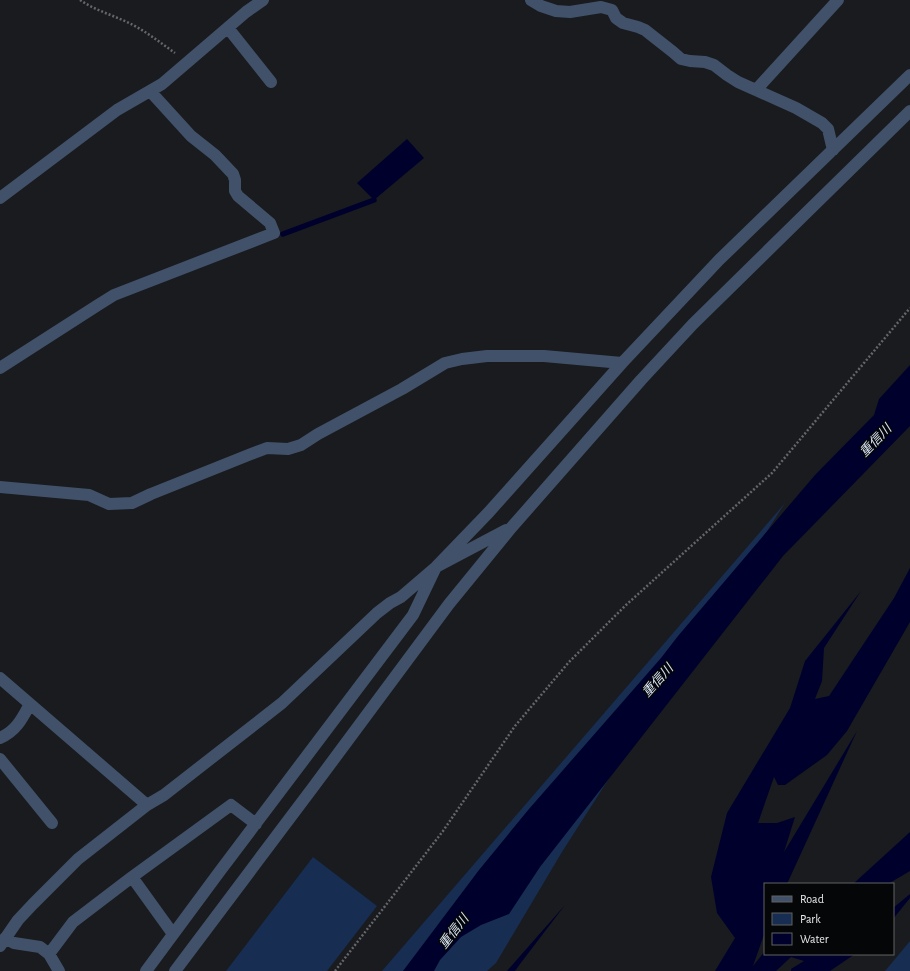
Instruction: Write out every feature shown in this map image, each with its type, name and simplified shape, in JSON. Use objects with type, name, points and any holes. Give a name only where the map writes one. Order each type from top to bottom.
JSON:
[{"type":"street","points":[[0,198],[117,110],[162,84],[246,12],[263,0]]},
{"type":"street","points":[[531,0],[556,12],[570,12],[601,7],[612,10],[616,18],[623,23],[645,30],[681,58],[714,65],[738,82],[796,108],[822,123],[828,129],[833,150]]},
{"type":"street","points":[[756,90],[838,0]]},
{"type":"street","points":[[228,28],[271,82]]},
{"type":"street","points":[[59,971],[49,954],[40,947],[3,942],[18,920],[33,904],[78,859],[146,805],[164,795],[282,703],[377,613],[401,597],[436,567],[489,512],[622,363],[719,260],[910,75]]},
{"type":"street","points":[[0,368],[114,295],[274,233],[270,223],[238,196],[235,191],[235,180],[233,174],[215,155],[191,136],[150,91]]},
{"type":"street","points":[[175,971],[449,604],[511,528],[636,386],[693,324],[910,110]]},
{"type":"street","points":[[0,487],[90,495],[109,504],[132,503],[267,448],[288,449],[301,446],[318,434],[402,389],[445,363],[487,356],[544,356],[622,363]]},
{"type":"street","points":[[146,971],[413,615],[436,567],[511,528]]},
{"type":"street","points":[[0,678],[146,805]]},
{"type":"street","points":[[0,738],[5,736],[19,724],[30,704]]},
{"type":"street","points":[[0,759],[52,823]]},
{"type":"street","points":[[49,954],[73,922],[231,805],[256,824]]},
{"type":"street","points":[[132,877],[173,934]]},
{"type":"path","points":[[80,0],[87,5],[134,25],[152,36],[187,62]]},
{"type":"path","points":[[335,971],[443,831],[515,726],[569,662],[626,605],[772,473],[910,308]]},
{"type":"green space","points":[[785,503],[562,852],[496,963],[487,971],[382,971]]},
{"type":"green space","points":[[313,857],[377,906],[327,971],[226,971]]},
{"type":"green space","points":[[910,941],[910,971],[885,971]]},
{"type":"water","points":[[407,139],[424,158],[374,200],[357,183]]},
{"type":"water","name":"重信川","points":[[910,365],[910,426],[783,556],[540,867],[509,914],[481,925],[461,937],[440,960],[434,971],[403,971],[479,870],[529,809],[661,658],[815,475],[874,415],[879,399]]},
{"type":"water","points":[[910,568],[910,622],[847,731],[827,755],[785,785],[778,785],[774,777],[758,823],[777,823],[795,817],[784,852],[857,731],[787,883],[764,883],[764,935],[753,966],[764,952],[764,955],[854,955],[830,971],[791,971],[791,969],[804,961],[791,957],[776,971],[715,971],[735,938],[717,913],[711,877],[727,813],[790,708],[805,661],[861,591],[824,648],[822,681],[815,699],[829,696],[894,598]]},
{"type":"water","points":[[910,832],[910,871],[890,883],[854,883]]},
{"type":"water","points":[[910,894],[910,898],[894,918],[894,907]]},
{"type":"water","points":[[565,905],[515,971],[507,971]]},
{"type":"waterway","points":[[283,234],[374,200]]}]
